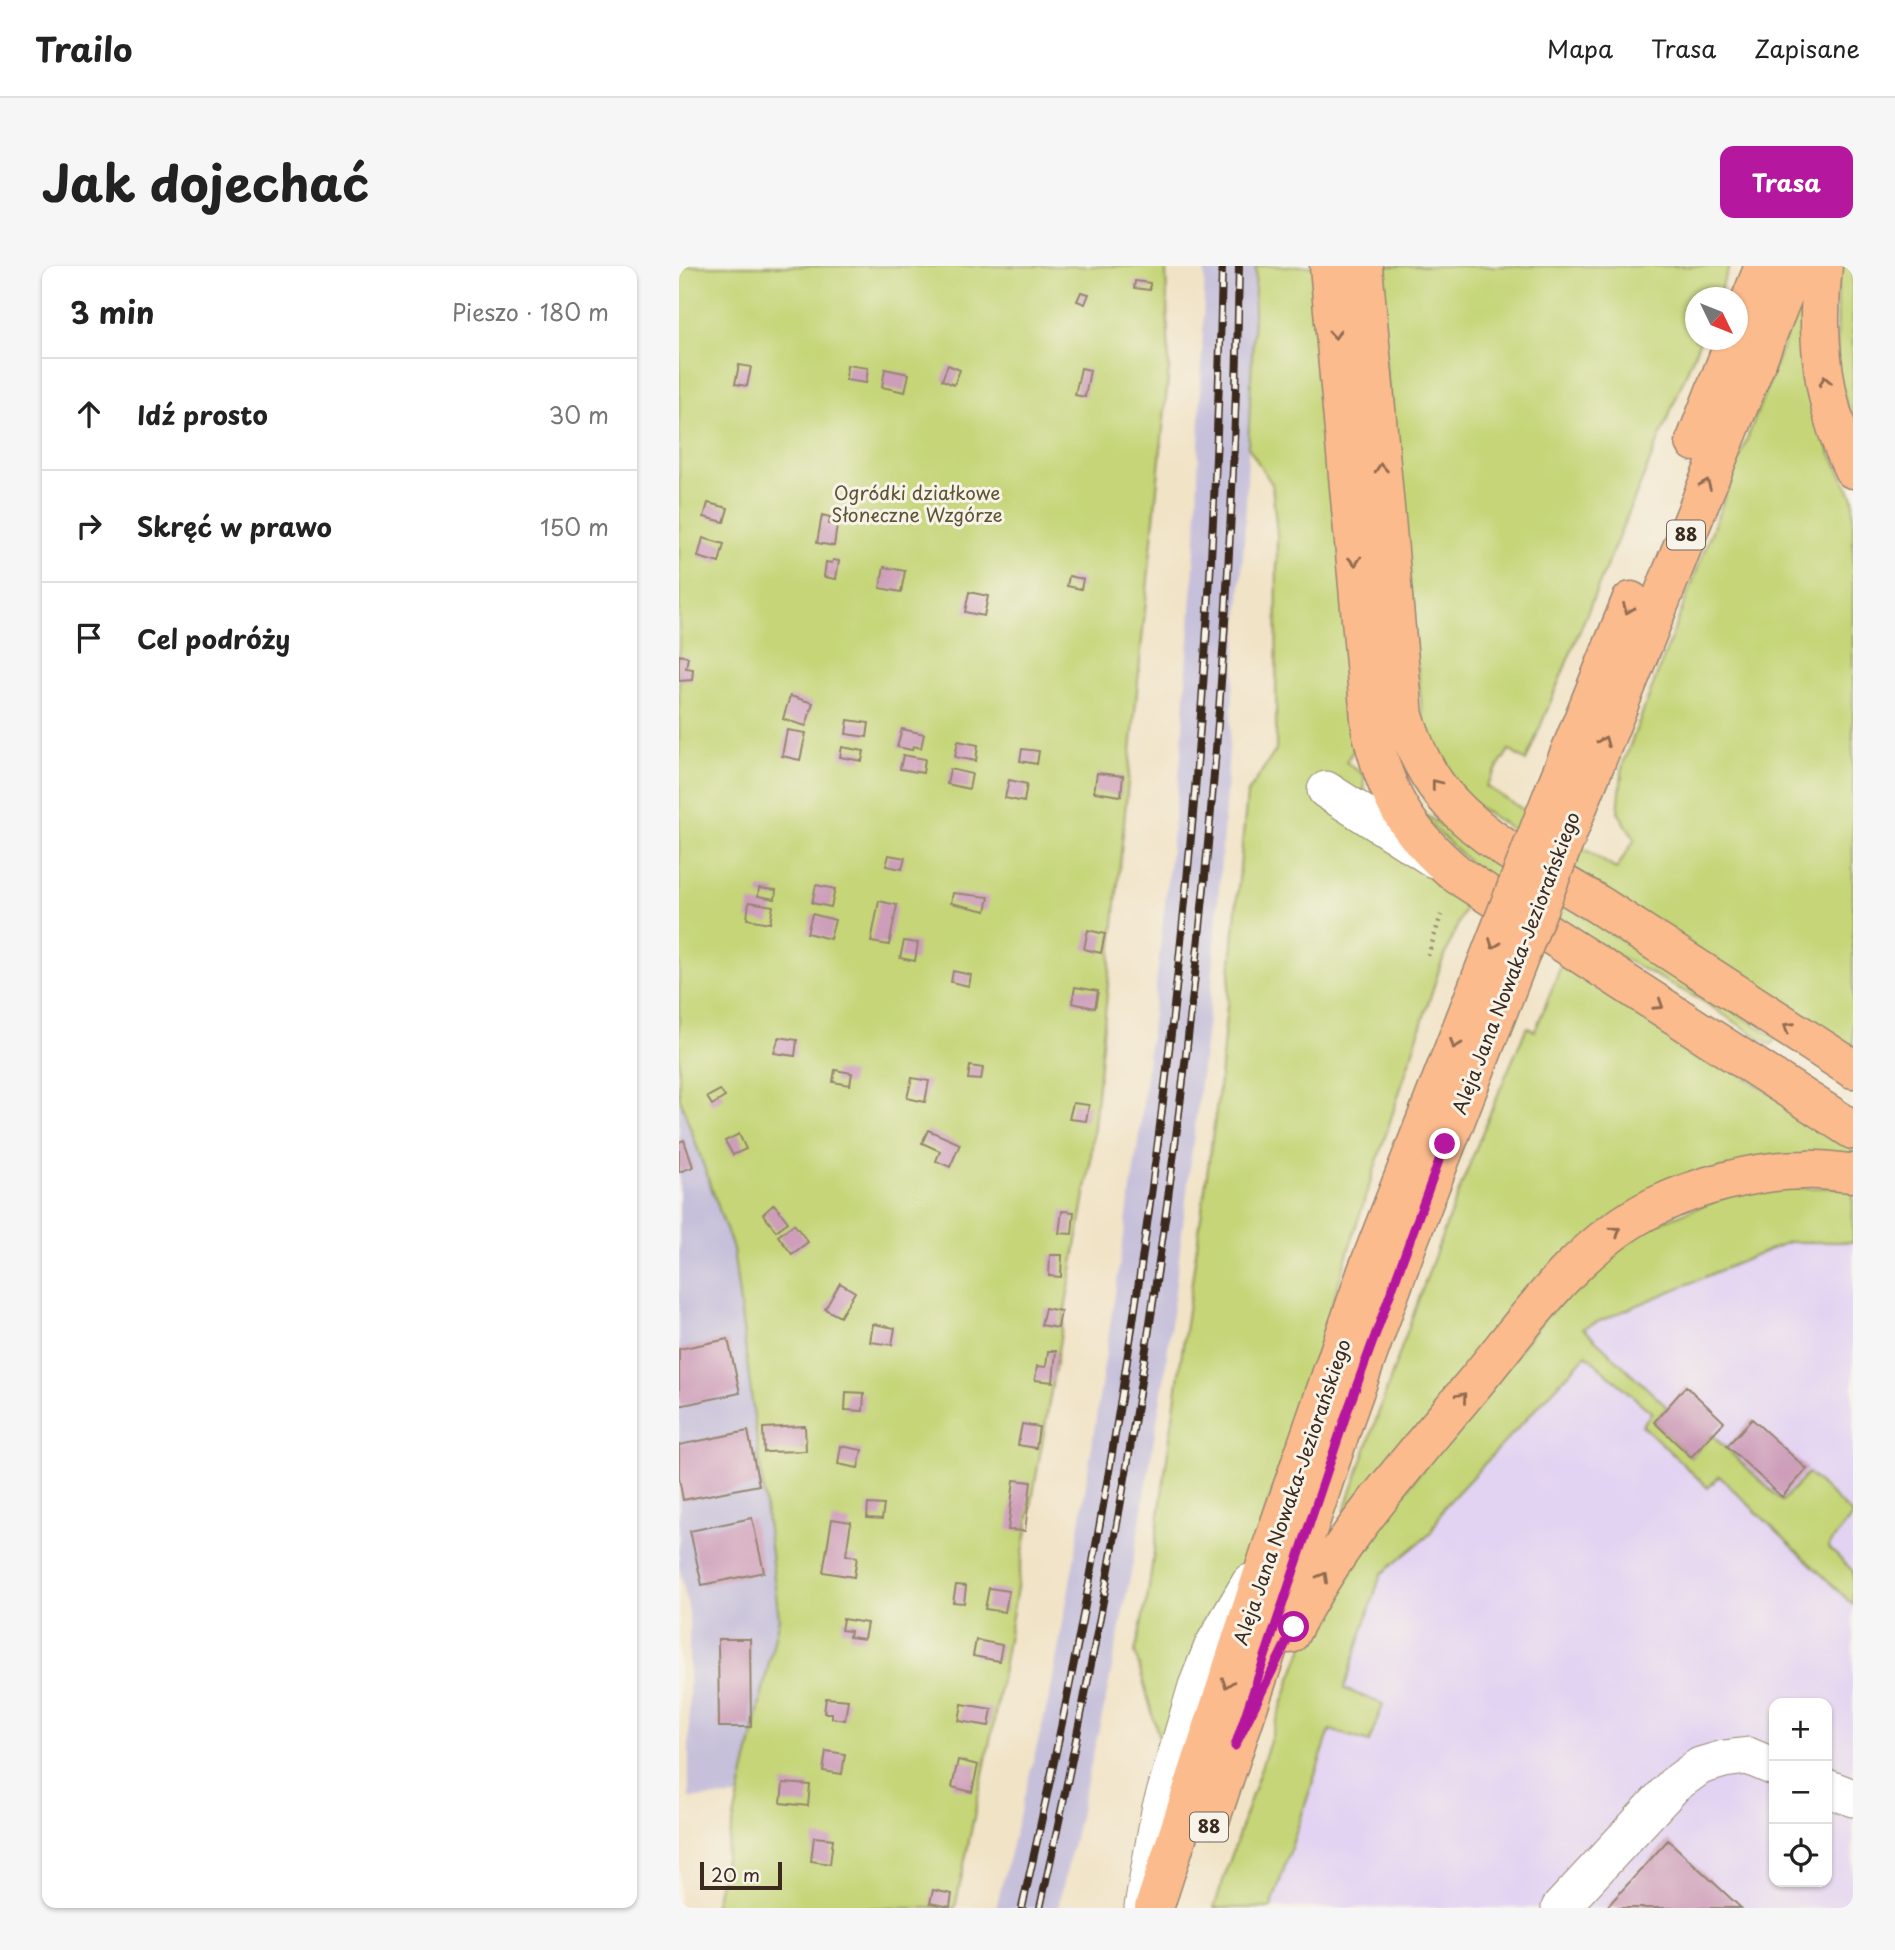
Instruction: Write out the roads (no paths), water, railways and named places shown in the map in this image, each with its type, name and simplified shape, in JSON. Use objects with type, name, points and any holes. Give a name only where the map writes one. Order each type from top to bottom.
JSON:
[{"type":"main road","points":[[1329,266],[1371,730],[1367,756],[1409,824],[1431,852],[1458,875],[1845,1120]]},
{"type":"main road","points":[[1363,266],[1404,716],[1412,743],[1429,775],[1451,803],[1483,834],[1853,1069]]},
{"type":"main road","points":[[1742,287],[1748,266]]},
{"type":"main road","points":[[1748,308],[1764,266]]},
{"type":"main road","name":"Aleja Jana Nowaka-Jeziorańskiego","points":[[1567,797],[1795,266]]},
{"type":"main road","points":[[1823,266],[1819,302],[1822,369],[1831,411],[1853,468]]},
{"type":"main road","points":[[1708,409],[1724,350]]},
{"type":"main road","name":"Aleja Jana Nowaka-Jeziorańskiego","points":[[1154,1908],[1272,1546],[1372,1258],[1492,988],[1567,797],[1731,350]]},
{"type":"main road","name":"Aleja Jana Nowaka-Jeziorańskiego","points":[[1182,1908],[1492,988]]},
{"type":"main road","points":[[1235,1746],[1294,1627],[1342,1545],[1571,1268],[1623,1225],[1655,1206],[1684,1194],[1752,1175],[1805,1170],[1853,1173]]},
{"type":"lane","points":[[1326,790],[1458,875]]},
{"type":"lane","points":[[1142,1908],[1160,1811],[1197,1686],[1213,1646],[1272,1546]]},
{"type":"lane","points":[[1560,1908],[1674,1785],[1700,1766],[1748,1756],[1769,1765]]},
{"type":"lane","points":[[1832,1790],[1853,1798]]},
{"type":"railway","points":[[1022,1908],[1065,1706],[1104,1502],[1136,1298],[1164,1092],[1186,886],[1203,680],[1215,473],[1222,266]]},
{"type":"railway","points":[[1040,1908],[1083,1705],[1121,1502],[1154,1297],[1181,1092],[1204,886],[1221,680],[1233,473],[1239,266]]},
{"type":"park label","name":"Ogródki działkowe Słoneczne Wzgórze","points":[[917,504]]}]
